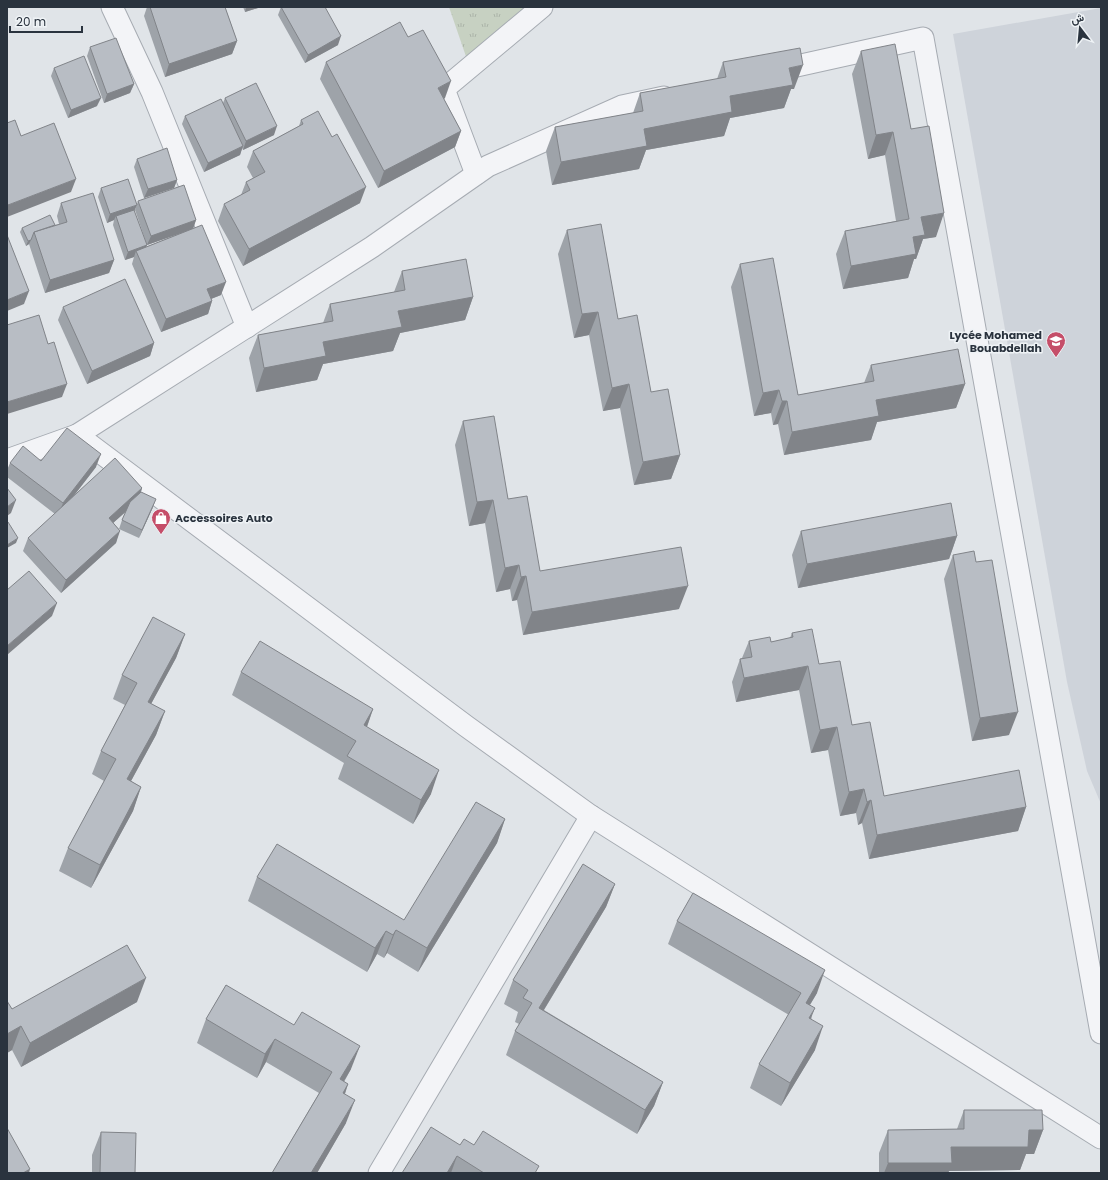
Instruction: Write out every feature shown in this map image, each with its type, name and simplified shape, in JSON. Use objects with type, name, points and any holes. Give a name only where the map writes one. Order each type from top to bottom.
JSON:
[{"type":"street","points":[[112,7],[152,92],[247,328]]},
{"type":"street","points":[[476,174],[444,89],[542,7]]},
{"type":"street","points":[[753,76],[923,38],[1101,1033]]},
{"type":"street","points":[[7,460],[77,435],[372,247],[488,166],[622,106],[684,92]]},
{"type":"street","points":[[77,435],[466,726],[591,816],[1101,1138]]},
{"type":"street","points":[[380,1173],[591,816]]},
{"type":"shaded area","name":"Lycée Mohamed Bouabdellah","points":[[1101,8],[1101,804],[1087,771],[1067,682],[953,34]]},
{"type":"green space","points":[[449,7],[552,7],[472,74]]},
{"type":"building","points":[[150,7],[225,7],[237,41],[169,64]]},
{"type":"building","points":[[281,7],[325,7],[341,36],[308,55]]},
{"type":"building","points":[[400,22],[408,37],[423,30],[451,81],[438,88],[461,131],[384,171],[326,62]]},
{"type":"building","points":[[116,38],[134,84],[107,94],[90,47]]},
{"type":"building","points":[[895,44],[911,129],[929,126],[944,213],[921,217],[925,235],[913,237],[916,254],[851,266],[845,231],[909,219],[893,132],[876,135],[861,51]]},
{"type":"building","points":[[800,48],[803,65],[789,68],[793,85],[730,96],[732,112],[644,129],[647,146],[561,162],[555,127],[643,111],[640,93],[726,77],[723,62]]},
{"type":"building","points":[[84,56],[101,98],[71,110],[54,68]]},
{"type":"building","points":[[256,83],[277,126],[246,141],[225,98]]},
{"type":"building","points":[[221,99],[243,146],[208,163],[185,116]]},
{"type":"building","points":[[318,111],[332,137],[337,134],[366,187],[249,249],[224,204],[250,190],[246,182],[265,172],[253,151],[303,124],[301,120]]},
{"type":"building","points":[[15,120],[21,136],[54,123],[76,179],[8,205],[7,123]]},
{"type":"building","points":[[167,148],[177,180],[148,189],[137,159]]},
{"type":"building","points":[[128,179],[137,205],[110,214],[101,188]]},
{"type":"building","points":[[184,185],[196,220],[151,236],[138,201]]},
{"type":"building","points":[[93,193],[114,260],[50,280],[34,232],[67,222],[61,203]]},
{"type":"building","points":[[134,210],[147,245],[128,252],[116,216]]},
{"type":"building","points":[[50,215],[55,225],[34,232],[31,240],[28,241],[22,228]]},
{"type":"building","points":[[601,224],[618,319],[637,315],[651,392],[668,389],[680,455],[643,462],[629,384],[612,388],[598,312],[582,314],[567,230]]},
{"type":"building","points":[[202,225],[226,282],[207,289],[212,301],[166,319],[136,251]]},
{"type":"building","points":[[7,235],[29,291],[7,300]]},
{"type":"building","points":[[773,258],[798,395],[874,381],[871,365],[958,349],[965,384],[876,400],[879,416],[792,432],[787,401],[782,401],[779,390],[763,393],[740,264]]},
{"type":"building","points":[[466,259],[473,297],[398,311],[402,327],[323,342],[326,356],[264,368],[258,335],[333,321],[330,304],[405,290],[402,271]]},
{"type":"building","points":[[125,279],[154,343],[92,371],[63,307]]},
{"type":"building","points":[[39,315],[48,344],[54,342],[67,384],[7,402],[7,325]]},
{"type":"building","points":[[494,416],[508,499],[527,496],[540,571],[681,547],[688,586],[532,612],[526,576],[521,577],[519,565],[505,568],[493,500],[477,502],[463,421]]},
{"type":"building","points":[[67,428],[101,454],[63,503],[10,463],[23,446],[41,461]]},
{"type":"building","points":[[115,458],[142,488],[109,518],[120,531],[66,580],[28,538]]},
{"type":"building","points":[[7,488],[16,500],[7,507]]},
{"type":"building","points":[[141,492],[156,499],[142,530],[122,520],[130,502]]},
{"type":"building","points":[[951,503],[957,536],[807,564],[801,531]]},
{"type":"building","points":[[8,522],[18,538],[7,545],[7,523]]},
{"type":"building","points":[[974,551],[976,562],[992,560],[1018,712],[980,718],[953,555]]},
{"type":"building","points":[[29,571],[57,603],[7,646],[7,590]]},
{"type":"building","points":[[153,617],[185,634],[148,702],[165,711],[127,779],[141,787],[100,865],[68,848],[116,759],[101,751],[137,683],[122,675]]},
{"type":"building","points":[[812,629],[819,664],[840,661],[852,725],[870,722],[884,796],[1019,770],[1026,807],[877,835],[871,800],[867,802],[864,789],[849,792],[837,727],[820,730],[808,666],[744,678],[740,659],[752,657],[749,641],[770,637],[771,642],[793,637],[792,633]]},
{"type":"building","points":[[260,641],[373,709],[364,725],[439,770],[421,800],[347,756],[356,741],[241,672]]},
{"type":"building","points":[[476,802],[505,819],[427,948],[396,930],[393,935],[386,931],[375,948],[257,877],[277,844],[404,920]]},
{"type":"building","points":[[583,864],[615,884],[539,1008],[663,1082],[645,1110],[515,1031],[532,1003],[523,998],[528,990],[513,980]]},
{"type":"building","points":[[693,893],[825,970],[806,1003],[815,1008],[809,1018],[823,1026],[790,1083],[759,1064],[801,993],[677,921]]},
{"type":"building","points":[[127,945],[146,978],[30,1043],[21,1026],[7,1034],[7,1001],[12,1009]]},
{"type":"building","points":[[226,985],[294,1025],[302,1012],[360,1046],[340,1079],[348,1084],[343,1093],[355,1100],[311,1173],[272,1173],[332,1072],[275,1039],[265,1054],[206,1019]]},
{"type":"building","points":[[964,1110],[1042,1110],[1043,1130],[1029,1130],[1028,1147],[951,1147],[952,1163],[888,1163],[888,1130],[964,1129]]},
{"type":"building","points":[[431,1127],[460,1145],[464,1139],[474,1145],[483,1131],[539,1166],[535,1173],[484,1173],[457,1156],[447,1173],[402,1173]]},
{"type":"building","points":[[7,1128],[30,1169],[23,1173],[7,1173]]},
{"type":"building","points":[[101,1132],[136,1133],[135,1173],[100,1173]]},
{"type":"place","name":"Lycée Mohamed Bouabdellah","points":[[1056,358]]},
{"type":"place","name":"Accessoires Auto","points":[[161,535]]}]
